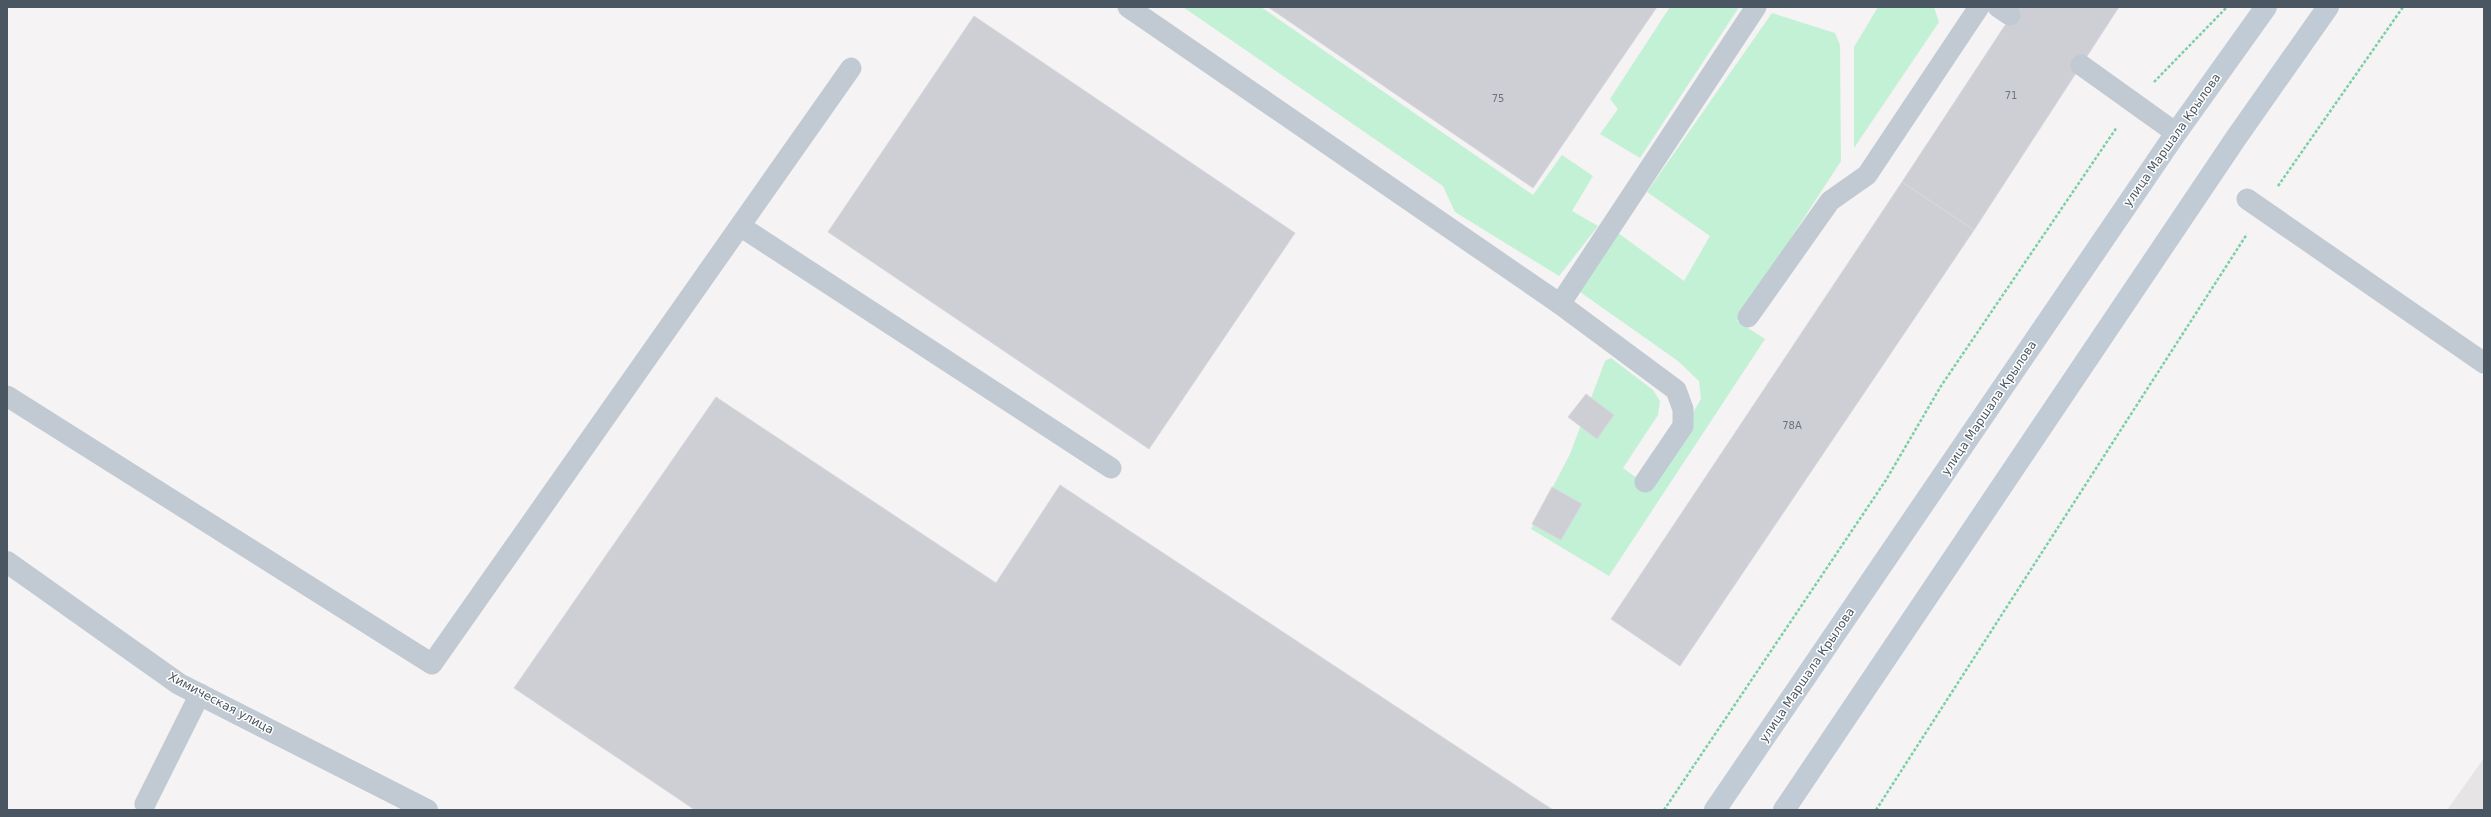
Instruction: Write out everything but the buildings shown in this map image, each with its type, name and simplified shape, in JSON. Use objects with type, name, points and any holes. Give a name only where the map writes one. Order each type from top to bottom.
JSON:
[{"type":"main road","name":"улица Маршала Крылова","points":[[1715,810],[2176,133],[2266,7]]},
{"type":"main road","points":[[1784,810],[2236,138],[2328,7]]},
{"type":"street","name":"Химическая улица","points":[[7,562],[179,684],[427,810]]},
{"type":"lane","points":[[1560,304],[1756,7]]},
{"type":"lane","points":[[1748,317],[1830,201],[1867,175],[1979,7]]},
{"type":"lane","points":[[1131,8],[1560,304],[1676,390],[1682,409],[1683,426],[1645,482]]},
{"type":"lane","points":[[2081,66],[2176,133]]},
{"type":"lane","points":[[7,396],[432,664],[851,68]]},
{"type":"lane","points":[[2254,204],[2484,363]]},
{"type":"lane","points":[[740,226],[1111,468]]},
{"type":"lane","points":[[146,804],[200,694]]},
{"type":"path","points":[[1664,810],[1886,480],[1941,386],[2134,103],[2227,7]]},
{"type":"path","points":[[1876,810],[2254,204],[2403,7]]},
{"type":"shaded area","points":[[2484,758],[2484,810],[2447,810]]},
{"type":"green space","points":[[1183,7],[1261,7],[1533,195],[1562,155],[1593,176],[1572,211],[1598,226],[1559,276],[1455,212],[1443,186]]},
{"type":"green space","points":[[1670,7],[1739,7],[1640,158],[1600,134],[1618,109],[1610,99]]},
{"type":"green space","points":[[1878,7],[1934,7],[1939,22],[1854,148],[1854,47]]},
{"type":"green space","points":[[1772,13],[1835,33],[1840,45],[1841,161],[1737,321],[1765,339],[1609,576],[1531,529],[1570,454],[1605,361],[1611,358],[1653,390],[1660,401],[1658,415],[1623,468],[1649,487],[1701,399],[1699,381],[1678,361],[1580,292],[1618,233],[1684,281],[1710,236],[1647,192]]}]
